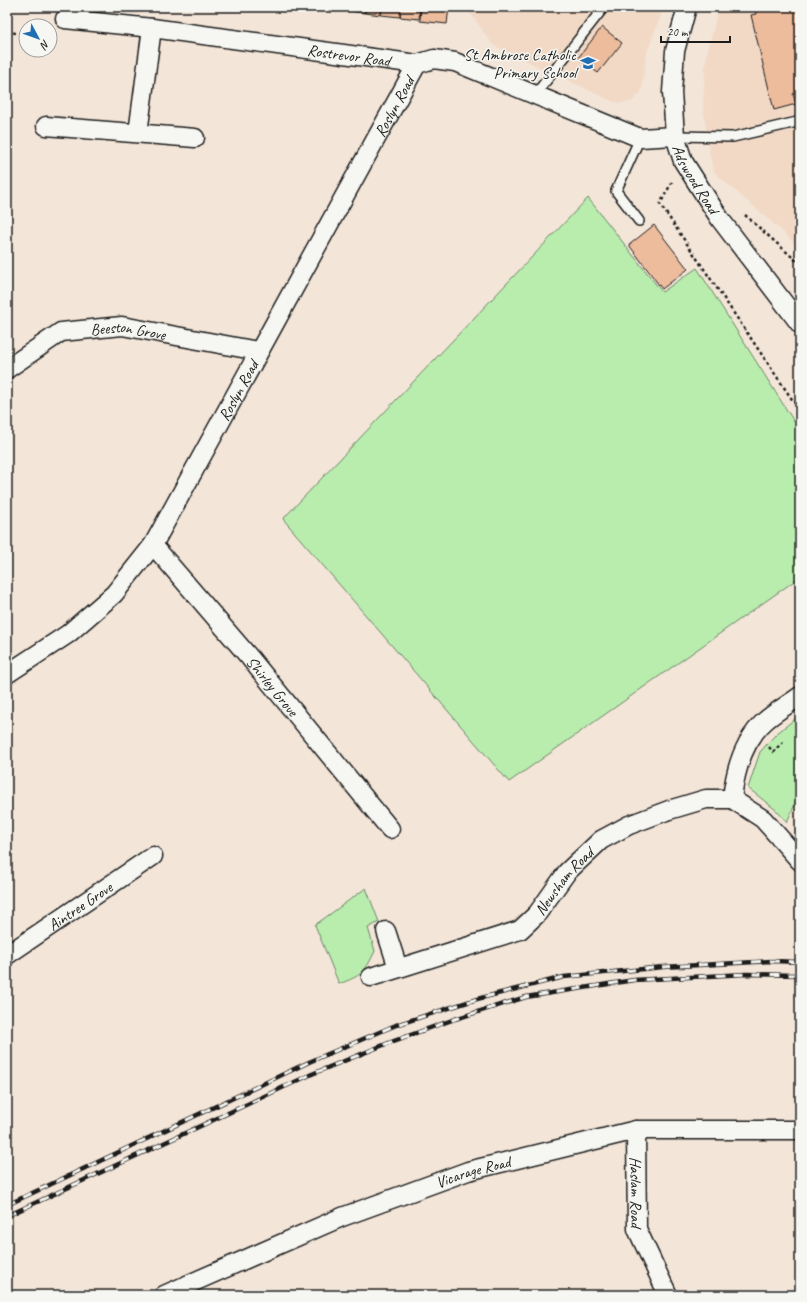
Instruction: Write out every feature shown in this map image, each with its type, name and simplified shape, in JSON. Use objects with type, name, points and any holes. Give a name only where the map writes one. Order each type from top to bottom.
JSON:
[{"type":"street","name":"Adswood Road","points":[[687,7],[676,51],[672,92],[675,136],[683,161],[720,219],[800,324]]},
{"type":"street","name":"Rostrevor Road","points":[[65,19],[152,28],[417,64],[434,59],[455,62],[640,138],[675,136]]},
{"type":"street","points":[[138,134],[152,28]]},
{"type":"street","name":"Roslyn Road","points":[[7,674],[68,634],[114,594],[153,545],[258,351],[417,64]]},
{"type":"street","points":[[46,126],[195,138]]},
{"type":"street","name":"Beeston Grove","points":[[7,369],[61,332],[122,326],[258,351]]},
{"type":"street","name":"Shirley Grove","points":[[153,545],[250,658],[390,829]]},
{"type":"street","points":[[800,696],[765,721],[755,732],[742,753],[734,783],[732,799],[763,819],[800,861]]},
{"type":"street","name":"Newsham Road","points":[[371,977],[520,930],[537,914],[567,872],[601,840],[629,825],[669,810],[706,799],[732,799]]},
{"type":"street","name":"Aintree Grove","points":[[7,955],[153,856]]},
{"type":"street","points":[[386,932],[398,968]]},
{"type":"street","name":"Vicarage Road","points":[[164,1295],[342,1217],[468,1171],[636,1130],[800,1130]]},
{"type":"street","name":"Haslam Road","points":[[636,1130],[637,1229],[668,1295]]},
{"type":"lane","points":[[535,95],[604,7]]},
{"type":"lane","points":[[675,136],[732,137],[797,122]]},
{"type":"lane","points":[[639,221],[616,191],[640,138]]},
{"type":"path","points":[[7,32],[18,33]]},
{"type":"path","points":[[683,161],[660,204],[800,411]]},
{"type":"shaded area","name":"St Ambrose Catholic Primary School","points":[[466,7],[664,7],[647,52],[641,93],[632,101],[622,103],[614,102],[493,45]]},
{"type":"shaded area","points":[[719,7],[800,7],[800,249],[781,230],[715,173],[710,157],[703,106],[706,57]]},
{"type":"green space","points":[[588,198],[662,292],[697,268],[800,431],[800,577],[509,782],[283,519]]},
{"type":"green space","points":[[800,715],[800,793],[787,822],[776,810],[748,788],[760,752],[776,734]]},
{"type":"green space","points":[[366,888],[379,922],[368,928],[375,951],[362,973],[339,984],[315,925]]},
{"type":"building","points":[[315,7],[334,7],[334,9]]},
{"type":"building","points":[[349,7],[365,7],[365,13],[349,11]]},
{"type":"building","points":[[365,7],[382,7],[381,15],[365,13]]},
{"type":"building","points":[[382,7],[401,7],[400,17],[381,15]]},
{"type":"building","points":[[401,7],[420,7],[419,19],[400,17]]},
{"type":"building","points":[[421,7],[449,7],[447,24],[420,21]]},
{"type":"building","points":[[755,7],[800,7],[800,93],[793,94],[796,104],[774,110],[751,15],[756,14]]},
{"type":"building","points":[[602,27],[622,43],[598,73],[578,58]]},
{"type":"building","points":[[654,225],[688,269],[662,289],[629,245]]},
{"type":"railway","points":[[7,1205],[309,1062],[396,1025],[477,999],[564,977],[663,967],[772,961],[800,962]]},
{"type":"railway","points":[[7,1216],[312,1074],[391,1042],[455,1019],[526,997],[634,980],[746,974],[800,975]]},
{"type":"place","name":"St Ambrose Catholic Primary School","points":[[588,63]]}]
